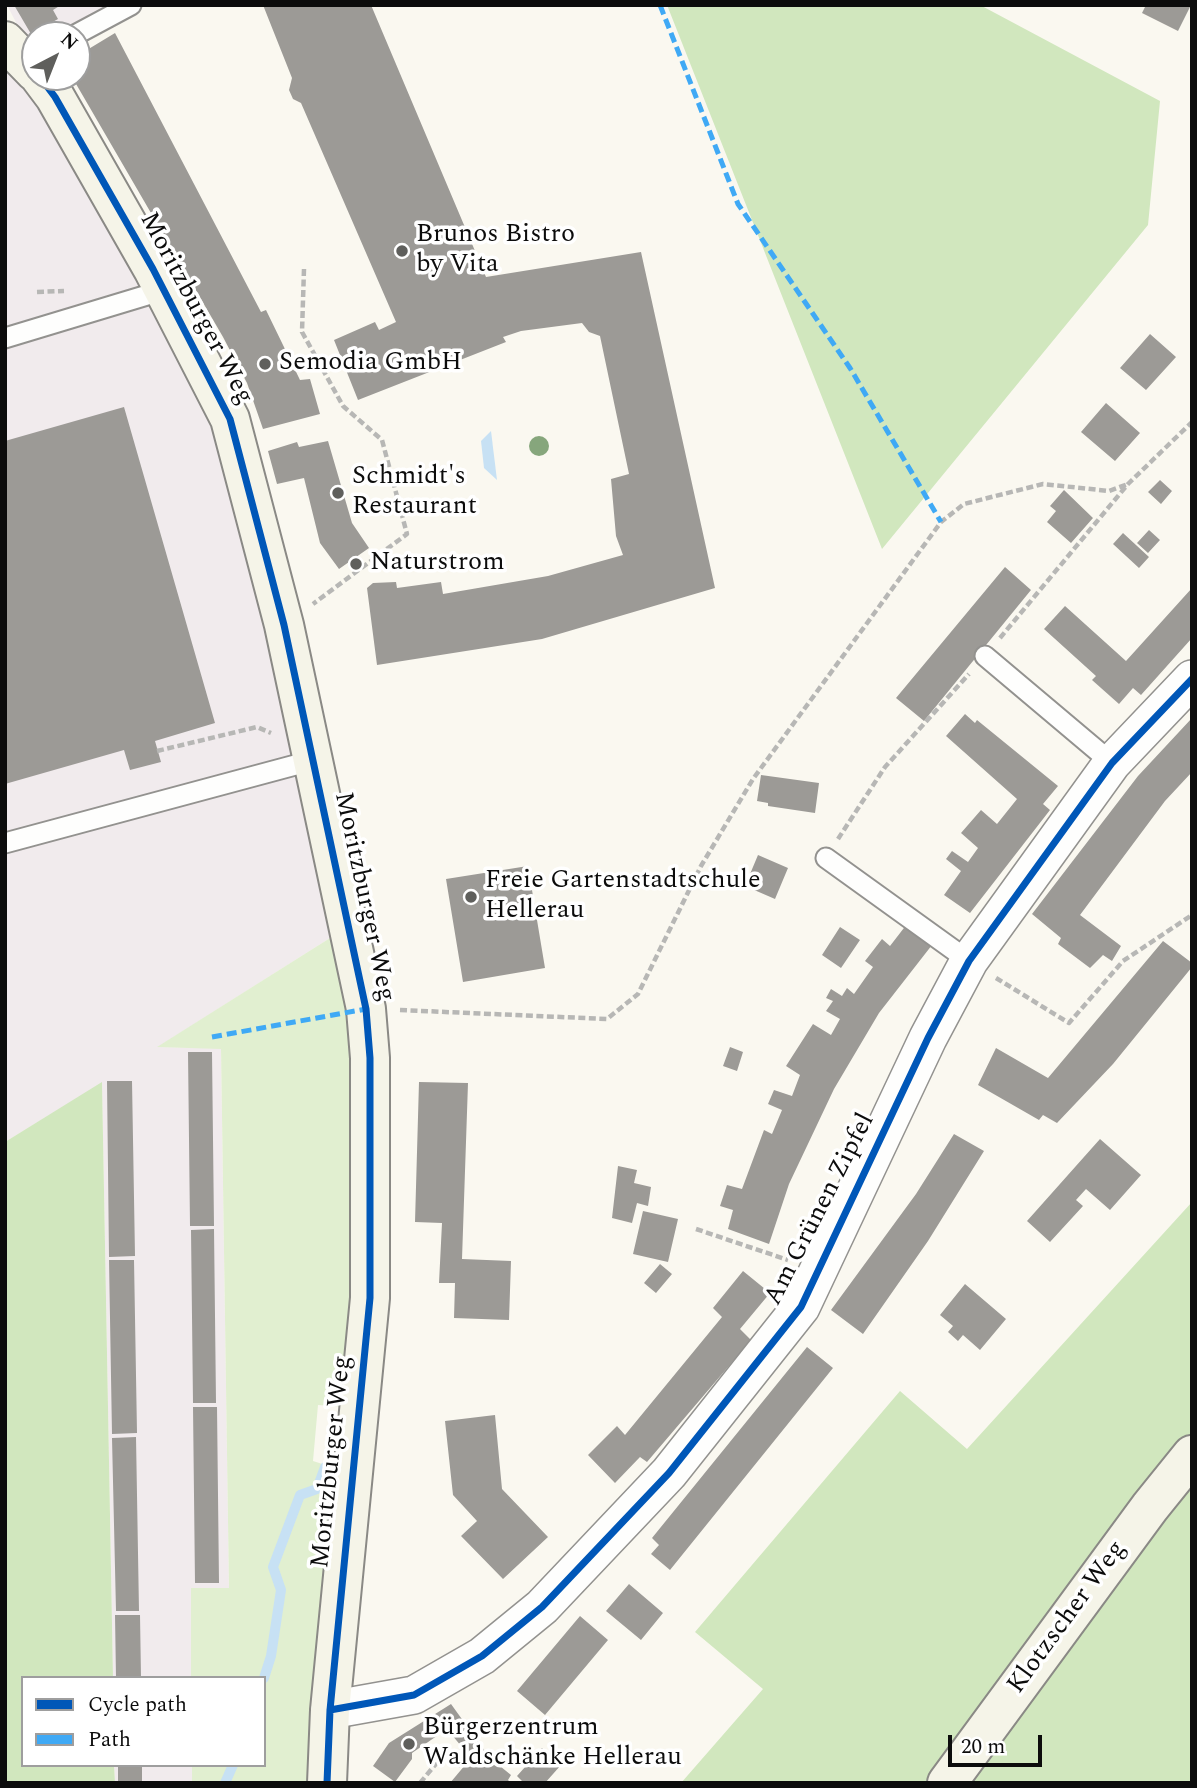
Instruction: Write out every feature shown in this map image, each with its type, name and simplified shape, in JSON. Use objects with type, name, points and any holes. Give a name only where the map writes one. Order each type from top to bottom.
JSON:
[{"type":"street","name":"Moritzburger Weg","points":[[50,91],[164,290],[230,419],[284,625],[366,1009],[370,1058],[370,1298],[330,1710],[327,1783]]},
{"type":"street","name":"Am Grünen Zipfel","points":[[330,1710],[414,1695],[482,1656],[542,1607],[669,1473],[802,1307],[928,1038],[969,961],[1112,763],[1192,679]]},
{"type":"street","name":"Klotzscher Weg","points":[[947,1783],[1150,1507],[1192,1455]]},
{"type":"lane","points":[[91,26],[131,5]]},
{"type":"lane","points":[[5,338],[164,290]]},
{"type":"lane","points":[[985,656],[1112,763]]},
{"type":"lane","points":[[5,844],[310,743]]},
{"type":"lane","points":[[826,858],[969,961]]},
{"type":"path","points":[[284,625],[407,534],[382,440],[343,406],[302,332],[303,269]]},
{"type":"path","points":[[366,1009],[607,1019],[638,994],[701,866],[753,779],[941,523],[964,504],[1044,484],[1108,491],[1128,484],[1192,422]]},
{"type":"path","points":[[157,751],[257,727],[310,743]]},
{"type":"path","points":[[969,961],[1069,1023],[1123,961],[1192,915]]},
{"type":"path","points":[[696,1229],[818,1271]]},
{"type":"path","points":[[420,1783],[445,1753],[463,1768]]},
{"type":"shaded area","points":[[7,5],[113,5],[85,21],[21,21],[21,32]]},
{"type":"shaded area","points":[[21,37],[21,91],[30,91],[29,95],[119,238],[215,422],[291,715],[338,933],[158,1047],[221,1048],[229,1588],[191,1588],[191,1676],[113,1676],[102,1083],[5,1142],[5,47]]},
{"type":"shaded area","points":[[114,1767],[192,1767],[192,1783],[115,1783]]},
{"type":"green space","points":[[667,5],[980,5],[1160,101],[1148,225],[882,549]]},
{"type":"green space","points":[[338,933],[355,1017],[359,1306],[348,1407],[318,1405],[313,1461],[341,1470],[313,1783],[192,1783],[192,1767],[266,1767],[266,1676],[191,1676],[191,1588],[229,1588],[221,1049],[157,1047]]},
{"type":"green space","points":[[102,1082],[113,1676],[21,1676],[21,1767],[114,1767],[115,1783],[5,1783],[5,1142]]},
{"type":"green space","points":[[1192,1202],[1192,1783],[681,1783],[763,1689],[695,1632],[900,1391],[967,1449]]},
{"type":"water","points":[[491,431],[497,480],[484,468],[481,441]]},
{"type":"building","points":[[14,5],[61,5],[53,10],[58,19],[54,21],[23,21]]},
{"type":"building","points":[[263,5],[371,5],[486,277],[641,252],[715,588],[542,639],[377,665],[367,588],[373,583],[396,582],[397,588],[441,582],[443,594],[548,576],[623,555],[616,536],[611,479],[629,474],[600,336],[589,332],[582,323],[521,331],[503,337],[506,342],[358,400],[334,340],[375,322],[379,330],[396,322],[301,103],[293,99],[289,90],[292,78]]},
{"type":"building","points":[[1146,5],[1191,5],[1178,31],[1142,13]]},
{"type":"building","points":[[115,33],[261,312],[266,310],[300,380],[310,379],[320,414],[263,429],[247,383],[223,337],[80,91],[91,91],[91,48]]},
{"type":"building","points":[[1150,334],[1176,357],[1146,390],[1120,368]]},
{"type":"building","points":[[1106,403],[1140,433],[1115,461],[1081,432]]},
{"type":"building","points":[[124,407],[215,723],[155,741],[161,762],[130,770],[124,750],[5,784],[5,441]]},
{"type":"building","points":[[328,441],[352,523],[369,548],[339,569],[320,543],[304,478],[277,484],[268,451],[297,442],[299,447]]},
{"type":"building","points":[[1160,480],[1172,491],[1161,504],[1148,492]]},
{"type":"building","points":[[1064,490],[1093,518],[1071,543],[1047,522],[1056,511],[1050,506]]},
{"type":"building","points":[[1149,530],[1160,540],[1148,553],[1137,543]]},
{"type":"building","points":[[1123,533],[1149,557],[1139,568],[1113,544]]},
{"type":"building","points":[[1005,567],[1031,590],[924,721],[896,698]]},
{"type":"building","points":[[1192,588],[1192,638],[1141,695],[1133,688],[1119,704],[1092,680],[1096,676],[1044,629],[1065,606],[1126,661]]},
{"type":"building","points":[[965,714],[975,723],[977,720],[1058,786],[1043,804],[1050,810],[970,913],[944,895],[961,871],[946,859],[952,851],[968,862],[978,848],[961,833],[981,810],[997,824],[1017,799],[946,736]]},
{"type":"building","points":[[1192,718],[1192,772],[1165,801],[1080,915],[1121,946],[1112,961],[1103,955],[1090,968],[1058,944],[1061,938],[1032,914],[1138,776]]},
{"type":"building","points":[[761,775],[819,783],[815,813],[768,806],[768,803],[757,801]]},
{"type":"building","points":[[758,855],[788,868],[775,899],[745,886]]},
{"type":"building","name":"Freie Gartenstadtschule Hellerau","points":[[528,866],[545,968],[463,982],[446,879]]},
{"type":"building","points":[[907,924],[932,945],[879,1013],[834,1089],[789,1184],[769,1244],[728,1229],[733,1210],[720,1206],[727,1185],[742,1189],[764,1130],[772,1134],[782,1110],[768,1104],[774,1090],[792,1096],[800,1075],[786,1066],[813,1024],[831,1035],[840,1019],[826,1011],[833,1001],[826,998],[831,989],[842,996],[847,988],[854,994],[873,967],[865,961],[882,939],[890,946]]},
{"type":"building","points":[[840,927],[860,940],[841,968],[822,955]]},
{"type":"building","points":[[1163,941],[1192,963],[1192,967],[1113,1064],[1057,1123],[1043,1115],[1039,1120],[978,1085],[996,1048],[1048,1078]]},
{"type":"building","points":[[730,1047],[743,1052],[737,1071],[723,1066]]},
{"type":"building","points":[[188,1052],[212,1052],[214,1226],[190,1226]]},
{"type":"building","points":[[107,1081],[132,1081],[135,1256],[109,1257]]},
{"type":"building","points":[[419,1082],[468,1083],[462,1259],[511,1261],[509,1320],[454,1318],[455,1283],[439,1283],[442,1223],[415,1222]]},
{"type":"building","points":[[954,1134],[984,1151],[928,1241],[863,1334],[831,1310],[916,1194]]},
{"type":"building","points":[[1100,1139],[1141,1175],[1110,1210],[1086,1189],[1076,1200],[1083,1206],[1050,1242],[1027,1221]]},
{"type":"building","points":[[618,1166],[637,1170],[634,1183],[651,1187],[648,1206],[637,1203],[632,1223],[612,1218]]},
{"type":"building","points":[[643,1211],[678,1219],[668,1262],[633,1254]]},
{"type":"building","points":[[214,1229],[216,1403],[193,1403],[191,1230]]},
{"type":"building","points":[[109,1260],[134,1260],[137,1433],[112,1434]]},
{"type":"building","points":[[660,1264],[672,1274],[656,1293],[644,1283]]},
{"type":"building","points":[[743,1271],[770,1293],[740,1329],[751,1340],[647,1462],[640,1457],[615,1483],[588,1455],[617,1426],[625,1435],[722,1317],[713,1308]]},
{"type":"building","points":[[965,1284],[1006,1319],[980,1350],[963,1335],[958,1341],[948,1332],[953,1326],[940,1315]]},
{"type":"building","points":[[807,1347],[833,1368],[670,1570],[651,1554],[659,1545],[652,1538]]},
{"type":"building","points":[[193,1407],[217,1407],[219,1583],[195,1583]]},
{"type":"building","points":[[495,1415],[502,1489],[548,1537],[503,1579],[461,1536],[477,1521],[453,1495],[445,1421]]},
{"type":"building","points":[[136,1437],[139,1611],[116,1611],[112,1438]]},
{"type":"building","points":[[629,1584],[663,1613],[641,1640],[606,1611]]},
{"type":"building","points":[[115,1615],[140,1615],[141,1676],[116,1676]]},
{"type":"building","points":[[580,1616],[608,1640],[545,1715],[517,1691]]},
{"type":"building","name":"Bürgerzentrum Waldschänke Hellerau","points":[[451,1704],[490,1758],[511,1775],[508,1780],[511,1783],[450,1783],[471,1758],[447,1729],[412,1753],[412,1759],[395,1782],[373,1766],[389,1743]]},
{"type":"building","points":[[542,1748],[561,1765],[545,1783],[524,1783],[517,1776]]},
{"type":"building","points":[[118,1767],[142,1767],[142,1783],[118,1783]]},
{"type":"waterway","points":[[265,1676],[271,1656],[281,1590],[273,1567],[300,1495],[317,1489],[325,1467]]},
{"type":"waterway","points":[[225,1783],[232,1767]]},
{"type":"marked path","points":[[660,5],[738,204],[850,368],[941,522]]},
{"type":"marked path","points":[[212,1037],[366,1009]]},
{"type":"cycle path","points":[[50,91],[153,269],[230,419],[284,625],[366,1009],[370,1058],[370,1298],[330,1710],[327,1783]]},
{"type":"cycle path","points":[[330,1710],[414,1695],[482,1656],[542,1607],[669,1473],[801,1307],[928,1038],[969,961],[1112,763],[1192,679]]},
{"type":"place","name":"Brunos Bistro by Vita","points":[[402,251]]},
{"type":"place","name":"Semodia GmbH","points":[[265,364]]},
{"type":"place","name":"Schmidt's Restaurant","points":[[338,493]]},
{"type":"place","name":"Naturstrom","points":[[356,564]]},
{"type":"place","name":"Freie Gartenstadtschule Hellerau","points":[[471,897]]},
{"type":"place","name":"Bürgerzentrum Waldschänke Hellerau","points":[[409,1744]]}]
